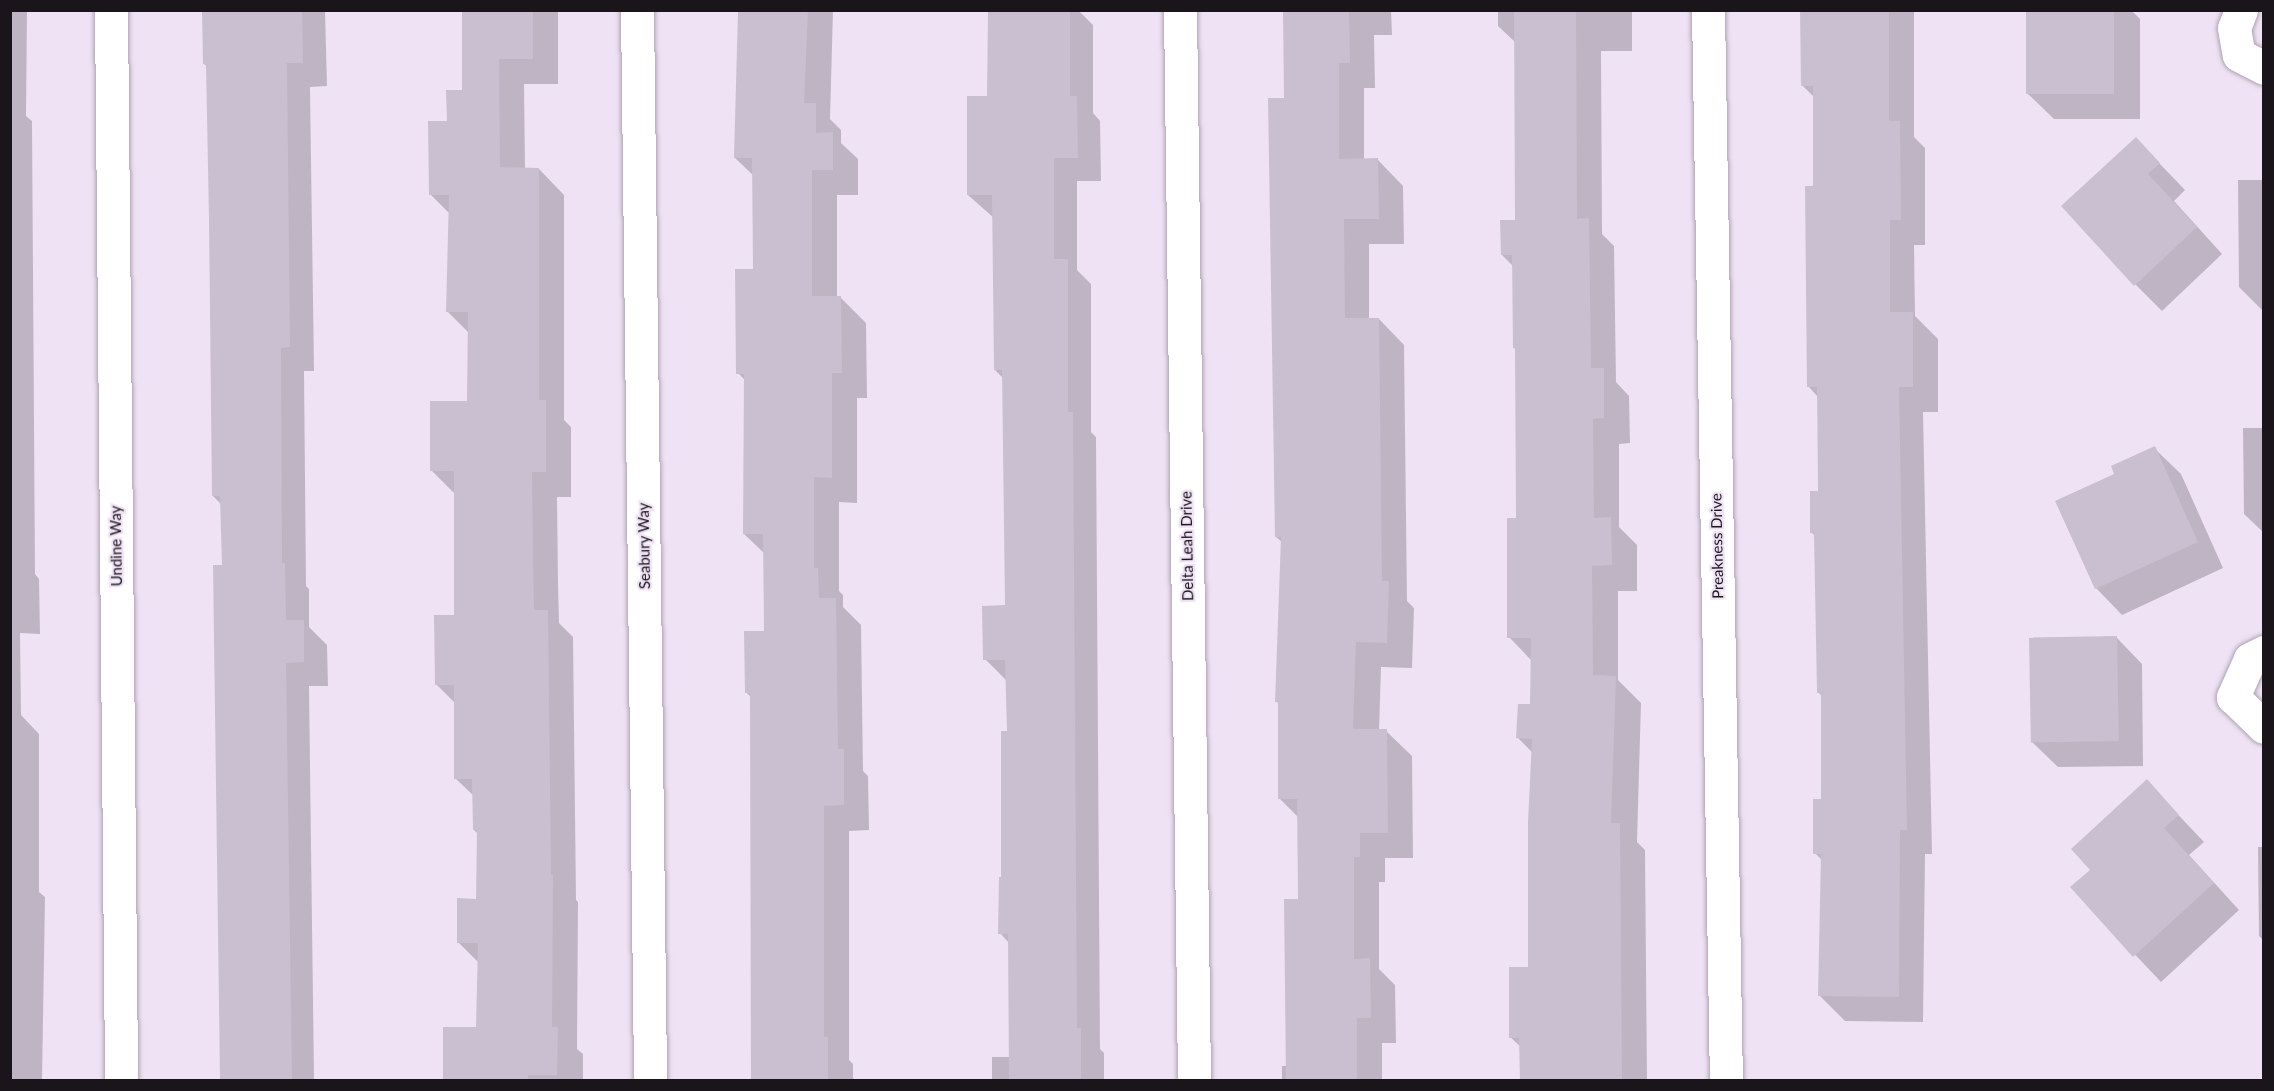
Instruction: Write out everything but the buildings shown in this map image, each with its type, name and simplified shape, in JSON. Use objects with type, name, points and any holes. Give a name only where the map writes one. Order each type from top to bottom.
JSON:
[{"type":"street","name":"Undine Way","points":[[111,10],[121,1080]]},
{"type":"street","name":"Seabury Way","points":[[637,10],[650,1080]]},
{"type":"street","name":"Delta Leah Drive","points":[[1180,10],[1194,1080]]},
{"type":"street","name":"Preakness Drive","points":[[1708,10],[1726,1080]]},
{"type":"street","points":[[2241,10],[2234,28],[2239,55],[2264,68]]},
{"type":"street","points":[[2264,652],[2250,659],[2233,697],[2264,727]]}]
